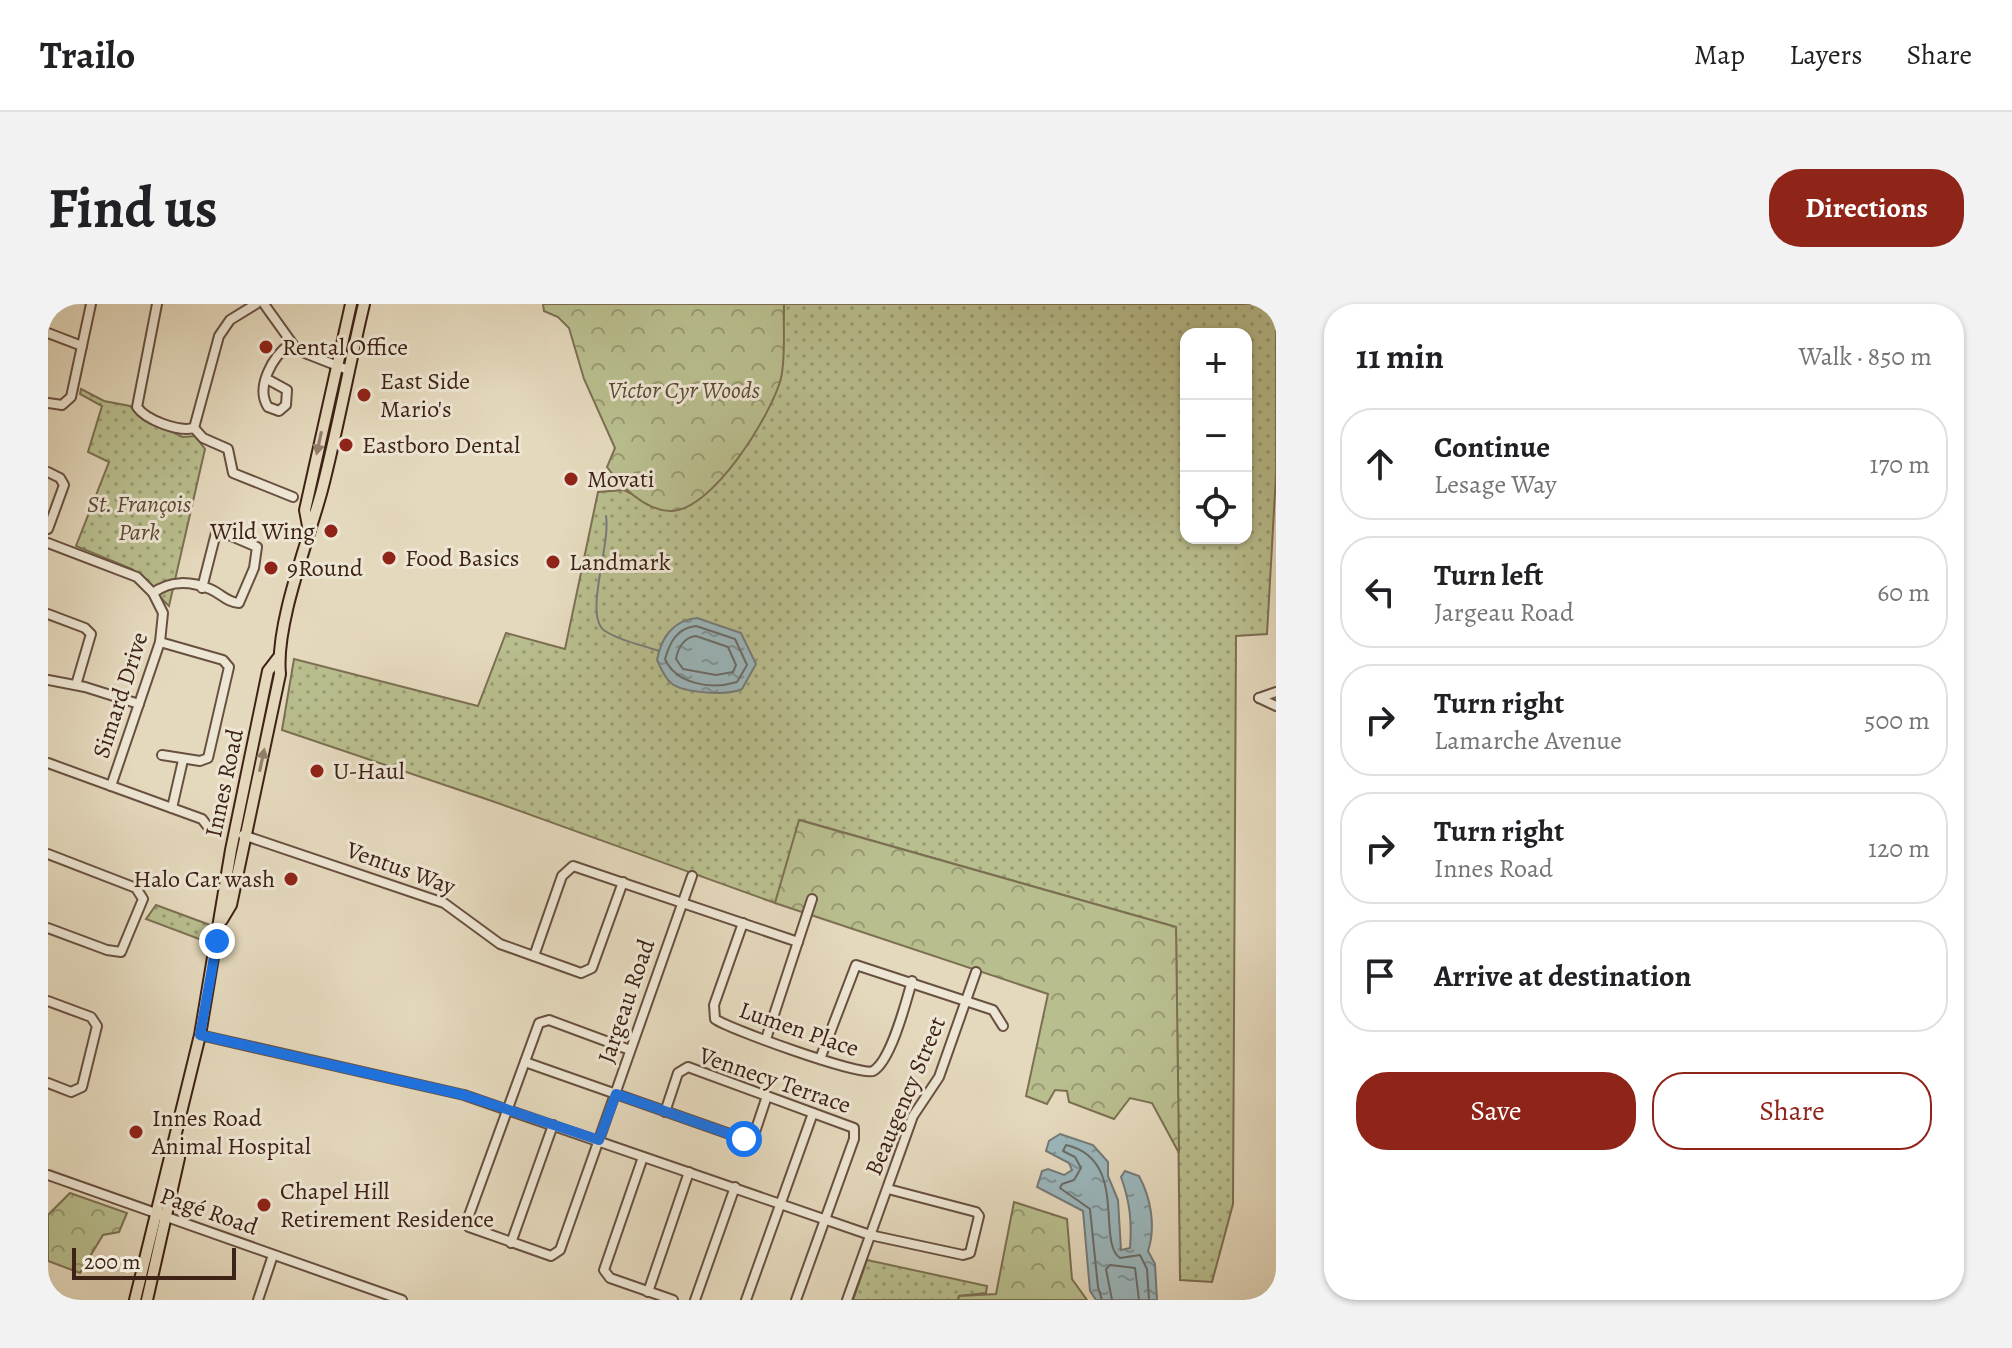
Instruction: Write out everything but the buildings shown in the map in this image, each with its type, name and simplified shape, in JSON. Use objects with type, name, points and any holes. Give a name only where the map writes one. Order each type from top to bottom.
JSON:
[{"type":"main road","name":"Innes Road","points":[[142,1296],[200,1035],[222,920],[220,907],[240,834],[268,671],[278,658],[308,526],[322,488],[351,304]]},
{"type":"main road","name":"Innes Road","points":[[342,368],[364,304]]},
{"type":"street","points":[[48,403],[62,405],[69,401],[91,304]]},
{"type":"street","points":[[157,304],[137,407],[144,414],[179,428],[194,428],[203,438],[228,449],[233,473],[293,497]]},
{"type":"street","points":[[194,428],[219,336],[230,320],[256,304]]},
{"type":"street","points":[[264,304],[290,344],[305,356],[342,368]]},
{"type":"street","points":[[48,333],[82,346]]},
{"type":"street","points":[[267,379],[272,359],[290,344]]},
{"type":"street","points":[[48,472],[60,478],[64,485],[48,529]]},
{"type":"street","points":[[48,543],[131,574],[153,593],[174,582],[202,588],[212,590],[223,600],[239,603],[254,568],[257,547],[222,532],[216,533],[202,588]]},
{"type":"street","name":"Simard Drive","points":[[111,786],[160,642],[164,620],[153,593]]},
{"type":"street","points":[[48,614],[85,628],[91,634],[76,685]]},
{"type":"street","points":[[160,642],[223,660],[229,667],[210,755],[200,761],[162,755]]},
{"type":"street","points":[[48,680],[139,704]]},
{"type":"street","points":[[1276,692],[1259,698],[1276,706]]},
{"type":"street","points":[[172,808],[183,760]]},
{"type":"street","points":[[48,763],[202,819],[209,828]]},
{"type":"street","name":"Ventus Way","points":[[240,834],[444,903],[494,940],[578,972],[590,971],[623,882]]},
{"type":"street","points":[[48,854],[136,888],[143,899],[121,952],[107,950],[48,928]]},
{"type":"street","points":[[534,956],[567,868],[578,866],[798,942]]},
{"type":"street","name":"Jargeau Road","points":[[511,1243],[557,1255],[692,876]]},
{"type":"street","points":[[766,1039],[812,899]]},
{"type":"street","name":"Lumen Place","points":[[743,923],[713,1016],[719,1023],[820,1059],[865,1073],[876,1069],[888,1052],[912,981]]},
{"type":"street","points":[[820,1059],[856,965],[993,1010],[1003,1026]]},
{"type":"street","name":"Beaugency Street","points":[[847,1300],[913,1116],[935,1085],[976,972]]},
{"type":"street","points":[[48,1001],[91,1017],[97,1026],[82,1087],[71,1092],[48,1083]]},
{"type":"street","points":[[553,1125],[511,1243],[474,1231],[468,1224],[536,1029],[543,1019],[630,1050]]},
{"type":"street","points":[[200,1035],[452,1092],[870,1235],[963,1255],[970,1253],[979,1216],[971,1208],[888,1189]]},
{"type":"street","points":[[525,1062],[744,1139],[754,1135],[767,1096]]},
{"type":"street","name":"Vennecy Terrace","points":[[665,1112],[678,1073],[688,1067],[848,1125],[856,1133],[826,1219]]},
{"type":"street","points":[[746,1300],[813,1113]]},
{"type":"street","points":[[643,1157],[604,1270],[610,1278],[673,1300]]},
{"type":"street","points":[[648,1292],[689,1172]]},
{"type":"street","name":"Pagé Road","points":[[48,1175],[402,1300]]},
{"type":"street","points":[[695,1300],[735,1187]]},
{"type":"street","points":[[796,1300],[826,1219]]},
{"type":"street","points":[[258,1300],[273,1255]]},
{"type":"green space","name":"Victor Cyr Woods","points":[[543,304],[784,304],[783,360],[775,394],[738,458],[704,496],[686,507],[660,510],[634,496],[607,467],[615,448],[584,379],[569,328],[558,317],[544,311]]},
{"type":"green space","points":[[784,304],[1276,304],[1276,475],[1267,634],[1236,636],[1233,1204],[1212,1282],[1180,1280],[1176,927],[800,820],[775,903],[492,801],[282,730],[294,659],[478,706],[506,633],[565,649],[598,492],[624,490],[662,509],[781,377]]},
{"type":"green space","name":"St. François Park","points":[[81,389],[104,401],[130,406],[141,418],[183,437],[195,436],[205,449],[169,606],[132,569],[76,546],[109,462],[88,452],[102,406],[80,394]]},
{"type":"green space","points":[[799,820],[1176,927],[1179,1153],[1152,1103],[1130,1098],[1114,1119],[1069,1102],[1067,1091],[1055,1090],[1047,1104],[1026,1096],[1048,994],[775,903]]},
{"type":"green space","points":[[156,905],[210,925],[207,942],[146,919]]},
{"type":"green space","points":[[70,1193],[127,1213],[119,1232],[103,1235],[80,1273],[48,1261],[48,1215]]},
{"type":"green space","points":[[1014,1202],[1067,1219],[1072,1279],[1087,1300],[958,1300],[959,1296],[996,1294]]},
{"type":"green space","points":[[867,1260],[987,1286],[986,1293],[959,1296],[958,1300],[853,1300]]},
{"type":"water","points":[[697,618],[741,633],[756,664],[742,689],[716,693],[695,691],[671,683],[665,675],[657,660],[665,638],[681,622]]},
{"type":"water","points":[[1060,1134],[1093,1145],[1108,1162],[1108,1176],[1118,1200],[1121,1250],[1130,1248],[1131,1229],[1121,1177],[1125,1171],[1139,1176],[1151,1213],[1152,1232],[1148,1251],[1155,1264],[1157,1300],[1096,1300],[1090,1291],[1083,1211],[1037,1187],[1042,1171],[1048,1169],[1064,1175],[1072,1170],[1069,1163],[1046,1151],[1049,1141]]},
{"type":"waterway","points":[[606,516],[597,596],[599,623],[617,638],[659,651]]},
{"type":"place","name":"Rental Office","points":[[266,347]]},
{"type":"place","name":"East Side Mario's","points":[[364,395]]},
{"type":"place","name":"Eastboro Dental","points":[[346,445]]},
{"type":"place","name":"Movati","points":[[571,479]]},
{"type":"place","name":"Wild Wing","points":[[331,531]]},
{"type":"place","name":"Food Basics","points":[[389,558]]},
{"type":"place","name":"Landmark","points":[[553,562]]},
{"type":"place","name":"9Round","points":[[271,568]]},
{"type":"place","name":"U-Haul","points":[[317,771]]},
{"type":"place","name":"Halo Car wash","points":[[291,879]]},
{"type":"place","name":"Innes Road Animal Hospital","points":[[136,1132]]},
{"type":"place","name":"Chapel Hill Retirement Residence","points":[[264,1205]]},
{"type":"route","points":[[217,941],[200,1035],[464,1095],[599,1140],[616,1094],[744,1139]]}]
